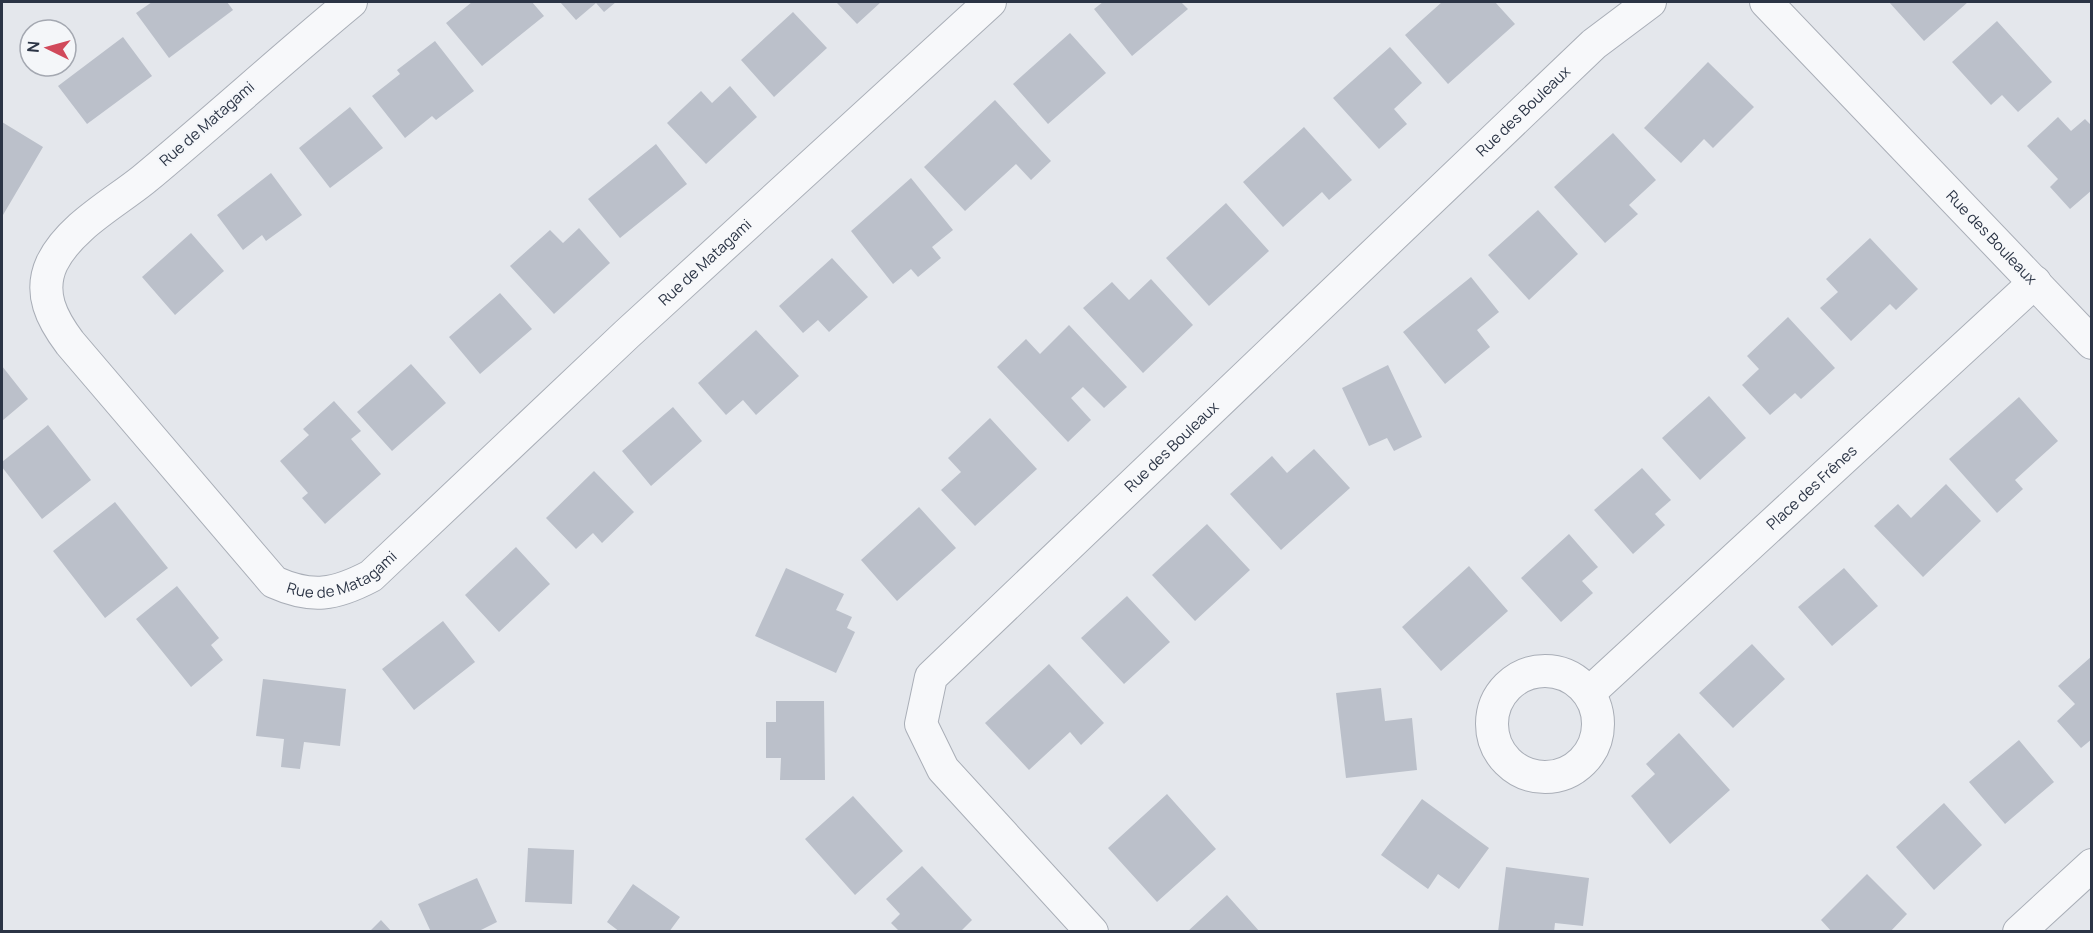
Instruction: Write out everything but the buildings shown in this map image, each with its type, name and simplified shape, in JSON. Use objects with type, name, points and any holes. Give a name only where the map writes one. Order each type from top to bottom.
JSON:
[{"type":"street","name":"Rue de Matagami","points":[[351,2],[143,180],[81,229],[52,264],[46,300],[54,322],[70,343],[274,582],[297,592],[322,593],[348,588],[371,576],[627,334],[990,2]]},
{"type":"street","name":"Rue des Bouleaux","points":[[1092,932],[943,769],[921,724],[931,677],[1594,44],[1650,2]]},
{"type":"street","name":"Rue des Bouleaux","points":[[1766,2],[2091,343]]},
{"type":"street","name":"Place des Frênes","points":[[1589,693],[2035,282]]},
{"type":"street","points":[[2019,932],[2091,865]]}]
